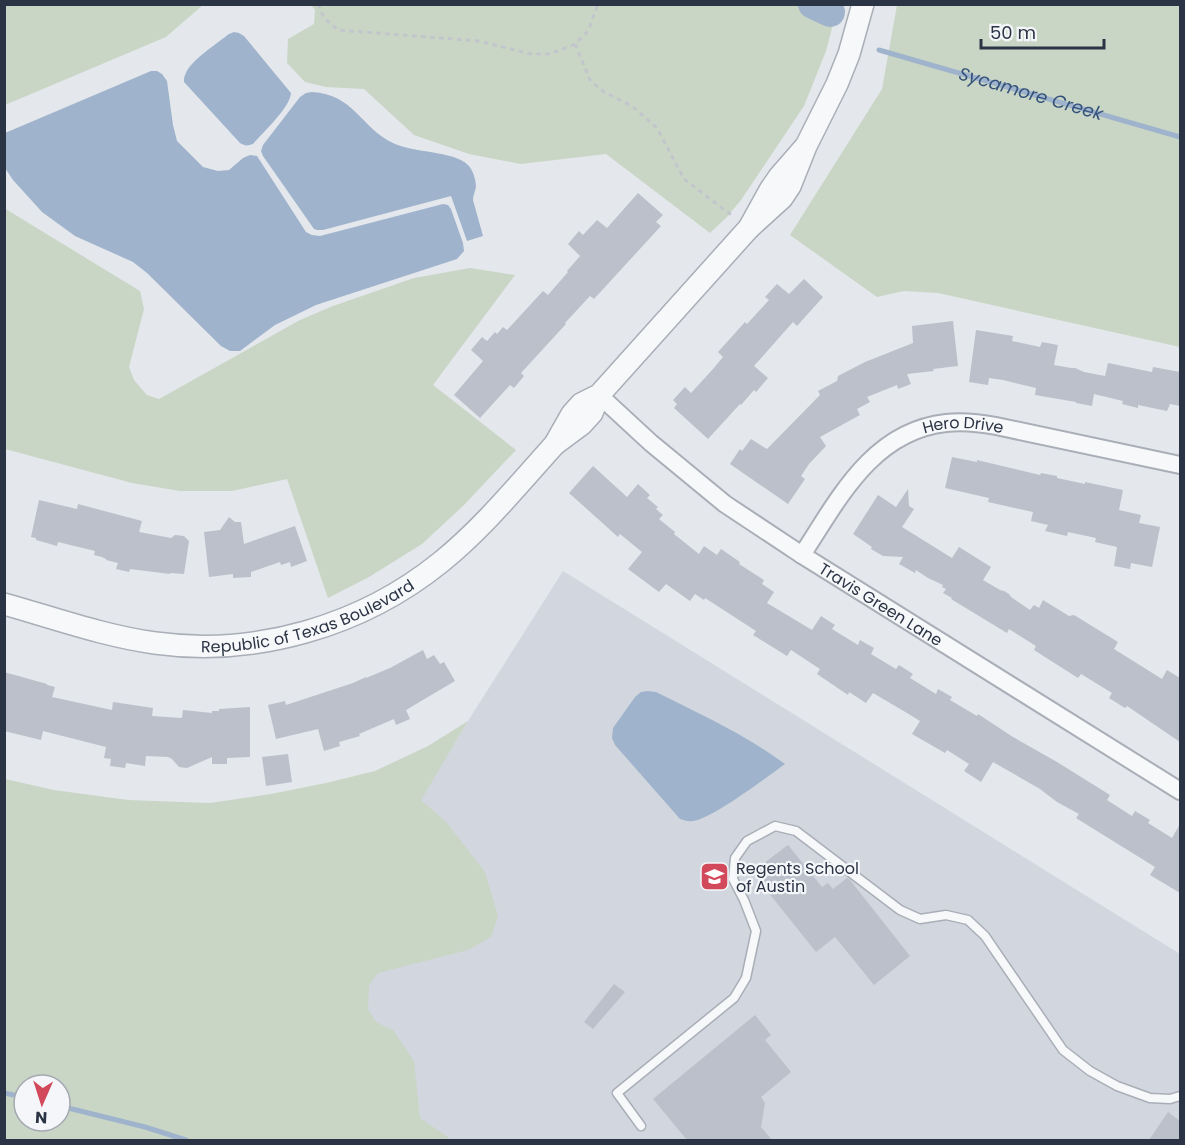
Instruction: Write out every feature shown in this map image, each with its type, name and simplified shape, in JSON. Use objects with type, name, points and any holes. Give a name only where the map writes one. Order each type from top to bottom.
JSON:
[{"type":"street","name":"Republic of Texas Boulevard","points":[[4,604],[128,638],[155,643],[210,646],[264,641],[324,627],[349,618],[396,594],[417,580],[442,562],[481,526],[555,444],[572,414],[581,404],[599,395],[806,146],[841,74],[858,27],[863,4]]},
{"type":"street","name":"Travis Green Lane","points":[[599,395],[651,443],[725,504],[802,555],[1180,790]]},
{"type":"street","name":"Hero Drive","points":[[802,555],[845,490],[870,459],[900,437],[945,423],[971,422],[996,426],[1180,465]]},
{"type":"lane","points":[[641,1126],[617,1093],[734,998],[746,978],[756,931],[733,879],[735,858],[747,841],[775,826],[796,831],[900,910],[920,919],[946,915],[968,920],[986,936],[1063,1050],[1090,1071],[1117,1086],[1150,1098],[1170,1099],[1180,1096]]},
{"type":"path","points":[[318,4],[324,18],[338,30],[479,41],[531,54],[550,54],[575,44],[588,31],[598,4]]},
{"type":"path","points":[[575,44],[590,80],[604,92],[632,106],[657,128],[684,179],[742,222]]},
{"type":"shaded area","name":"Regents School of Austin","points":[[563,571],[1180,954],[1180,1140],[213,1140],[468,721]]},
{"type":"green space","points":[[5,4],[203,5],[166,37],[5,105]]},
{"type":"green space","points":[[311,5],[838,5],[826,51],[804,106],[741,200],[710,233],[606,154],[521,164],[469,154],[414,135],[364,89],[326,87],[305,82],[287,63],[288,39],[314,24],[315,10]]},
{"type":"green space","points":[[897,5],[1180,5],[1180,347],[938,293],[904,291],[877,297],[790,235],[882,89]]},
{"type":"green space","points":[[4,208],[140,291],[144,309],[129,367],[134,380],[147,395],[159,399],[300,320],[333,306],[414,278],[470,268],[515,275],[433,385],[516,450],[464,505],[422,544],[369,577],[328,598],[287,479],[232,491],[180,491],[132,483],[5,449]]},
{"type":"green space","points":[[468,721],[421,800],[447,823],[485,872],[498,916],[491,937],[468,950],[378,973],[369,985],[368,1009],[376,1022],[393,1030],[414,1061],[420,1118],[452,1140],[5,1140],[5,779],[54,790],[128,800],[210,803],[271,794],[375,771],[428,746]]},
{"type":"water","points":[[234,32],[244,36],[291,93],[286,106],[275,120],[253,144],[248,145],[240,143],[184,82],[185,74],[193,63]]},
{"type":"water","points":[[151,71],[162,74],[167,81],[177,141],[203,167],[218,171],[229,170],[250,155],[257,156],[306,232],[320,236],[443,204],[448,205],[451,209],[464,251],[457,259],[316,305],[275,325],[240,351],[230,351],[221,346],[133,262],[75,236],[42,212],[5,168],[5,133]]},
{"type":"water","points":[[312,92],[326,94],[348,105],[382,137],[393,143],[411,149],[454,157],[468,165],[475,181],[473,200],[483,236],[467,241],[451,196],[323,230],[314,229],[261,151],[263,145],[300,97]]},
{"type":"water","points":[[641,692],[656,692],[722,725],[785,764],[739,797],[702,819],[688,821],[680,819],[615,745],[612,738],[613,728],[635,697]]},
{"type":"building","points":[[638,193],[663,215],[656,222],[661,226],[594,299],[590,296],[565,323],[521,373],[524,376],[514,388],[510,385],[480,418],[454,395],[483,361],[471,350],[482,337],[487,341],[503,327],[507,330],[543,291],[548,295],[580,256],[568,244],[579,231],[583,235],[597,220],[607,228]]},
{"type":"building","points":[[804,279],[823,297],[797,326],[793,322],[754,366],[768,378],[708,439],[674,408],[677,404],[673,400],[685,387],[691,393],[713,369],[723,357],[718,352],[769,300],[765,297],[777,284],[789,294]]},
{"type":"building","points":[[953,321],[958,366],[907,374],[911,384],[898,389],[897,385],[867,397],[870,402],[857,409],[860,415],[820,437],[826,446],[801,476],[805,479],[788,504],[730,464],[740,449],[742,451],[751,439],[767,449],[820,395],[818,391],[837,381],[838,376],[865,362],[913,343],[912,326]]},
{"type":"building","points":[[976,330],[1013,336],[1012,341],[1040,347],[1042,342],[1058,345],[1054,365],[1075,368],[1084,372],[1105,376],[1108,363],[1152,372],[1153,367],[1180,372],[1180,406],[1170,404],[1167,411],[1138,405],[1138,408],[1122,404],[1123,401],[1094,394],[1092,406],[1035,395],[1036,388],[1003,380],[989,378],[988,385],[969,382]]},
{"type":"building","points":[[952,457],[1123,490],[1119,510],[1141,515],[1139,523],[1160,527],[1152,567],[1131,563],[1130,569],[1114,566],[1117,547],[1095,542],[1096,538],[1068,532],[1067,536],[1045,531],[1048,525],[1031,521],[1033,512],[988,502],[989,498],[945,488]]},
{"type":"building","points":[[593,466],[627,497],[638,484],[650,495],[647,498],[658,507],[656,509],[663,515],[659,519],[699,554],[704,546],[717,555],[721,549],[764,580],[762,584],[774,592],[767,603],[812,630],[821,616],[835,625],[832,629],[858,645],[860,640],[874,648],[871,654],[896,669],[899,665],[913,674],[910,678],[936,694],[938,689],[952,697],[950,700],[977,716],[978,714],[1057,762],[1110,795],[1107,800],[1132,816],[1135,811],[1150,820],[1148,823],[1172,838],[1180,824],[1180,893],[1150,875],[1155,867],[1076,818],[1079,814],[1040,789],[993,762],[981,782],[964,771],[969,764],[947,750],[945,753],[912,734],[920,721],[907,713],[873,693],[866,703],[849,692],[848,695],[817,674],[820,669],[791,650],[787,656],[753,635],[756,631],[705,598],[704,600],[695,594],[690,601],[666,584],[659,592],[628,569],[642,552],[620,534],[618,537],[569,493]]},
{"type":"building","points":[[908,489],[909,506],[914,509],[902,527],[952,558],[959,547],[991,567],[983,580],[1009,594],[1030,610],[1034,605],[1039,608],[1043,600],[1069,616],[1074,615],[1118,642],[1114,649],[1162,679],[1167,670],[1180,678],[1180,742],[1127,706],[1125,708],[1109,698],[1112,693],[1081,674],[1078,678],[1034,650],[1036,646],[1009,629],[1007,633],[951,599],[943,593],[946,589],[942,587],[943,585],[916,570],[915,573],[899,564],[903,557],[883,556],[853,534],[878,495],[896,507]]},
{"type":"building","points":[[39,500],[77,509],[78,504],[142,521],[139,532],[171,538],[175,535],[184,536],[189,541],[184,574],[130,569],[129,572],[116,569],[118,563],[94,555],[95,551],[58,542],[57,546],[36,540],[31,537]]},
{"type":"building","points":[[229,517],[235,522],[241,522],[244,544],[295,526],[307,561],[291,567],[290,562],[281,565],[280,562],[251,572],[251,577],[233,578],[233,574],[209,577],[204,532],[220,530]]},
{"type":"building","points":[[423,650],[427,659],[434,655],[440,664],[444,662],[455,681],[406,710],[410,719],[396,725],[394,719],[359,734],[360,736],[339,742],[340,746],[324,751],[318,729],[276,739],[268,705],[285,701],[286,705],[353,683],[390,668]]},
{"type":"building","points":[[4,672],[55,687],[52,697],[112,710],[113,702],[153,708],[152,716],[182,718],[183,710],[212,713],[219,709],[250,707],[250,757],[227,758],[227,764],[212,764],[212,757],[187,768],[179,767],[168,757],[146,756],[145,766],[126,763],[125,768],[110,766],[111,759],[104,758],[106,747],[43,731],[41,740],[4,731]]},
{"type":"building","points":[[288,754],[292,782],[266,786],[262,757]]},
{"type":"building","points":[[788,845],[822,887],[828,883],[833,889],[847,878],[850,880],[910,956],[874,985],[835,937],[816,952],[752,872]]},
{"type":"building","points":[[614,984],[625,992],[593,1029],[584,1022]]},
{"type":"building","points":[[755,1015],[771,1035],[765,1040],[791,1072],[761,1097],[765,1103],[761,1127],[772,1140],[687,1140],[653,1099]]},
{"type":"building","points":[[1168,1112],[1180,1121],[1180,1140],[1149,1140]]},
{"type":"waterway","name":"Sycamore Creek","points":[[813,4],[830,12]]},
{"type":"waterway","name":"Sycamore Creek","points":[[879,50],[1180,137]]},
{"type":"waterway","points":[[4,1093],[12,1095]]},
{"type":"waterway","points":[[72,1109],[186,1140]]},
{"type":"place","name":"Regents School of Austin","points":[[715,877]]}]
